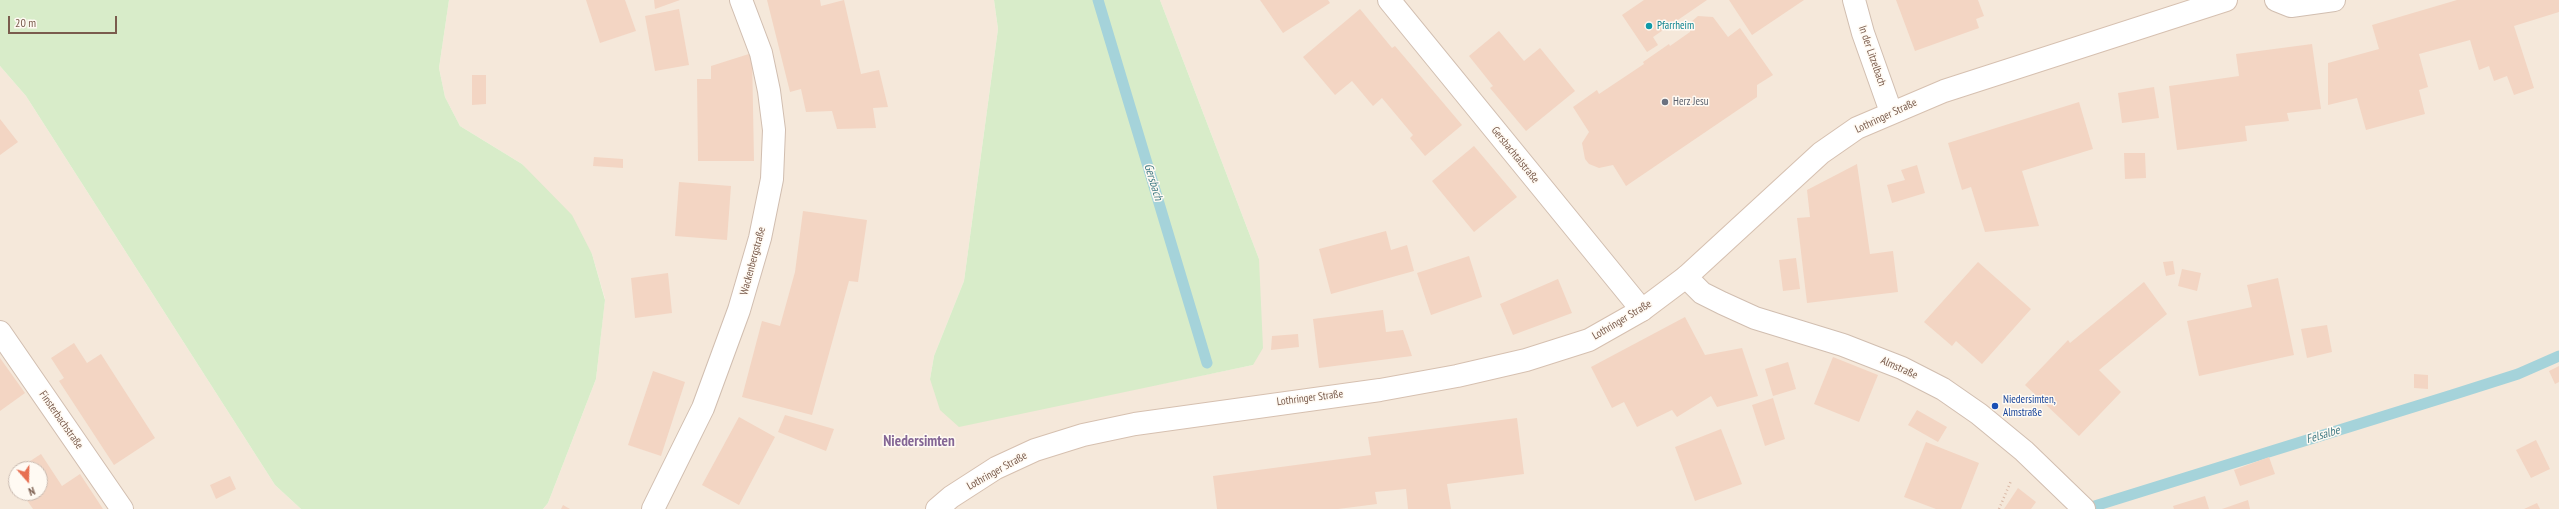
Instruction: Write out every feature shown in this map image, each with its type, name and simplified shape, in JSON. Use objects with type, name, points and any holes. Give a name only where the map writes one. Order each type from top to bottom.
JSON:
[{"type":"street","name":"Wackenbergstraße","points":[[653,509],[703,408],[739,310],[760,238],[772,179],[774,130],[769,91],[761,53],[741,0]]},
{"type":"street","name":"Gersbachtalstraße","points":[[1389,0],[1642,310]]},
{"type":"street","name":"In der Litzelbach","points":[[1854,0],[1863,33],[1891,112]]},
{"type":"street","name":"Lothringer Straße","points":[[937,509],[951,496],[996,468],[1035,450],[1082,435],[1134,424],[1380,390],[1457,376],[1526,360],[1589,340],[1642,310],[1686,277],[1821,153],[1856,128],[1944,91],[2226,0]]},
{"type":"street","points":[[2276,0],[2291,6],[2334,0]]},
{"type":"street","name":"Almstraße","points":[[1686,277],[1702,293],[1722,304],[1755,318],[1858,351],[1902,368],[1944,389],[1979,414],[2024,451],[2078,503]]},
{"type":"street","name":"Finsterbachstraße","points":[[0,332],[122,509]]},
{"type":"shaded area","points":[[449,0],[994,0],[998,29],[964,281],[934,356],[930,379],[1151,386],[1253,365],[1259,259],[1160,0],[2559,0],[2559,509],[543,509],[548,503],[596,379],[605,299],[592,254],[522,164],[460,126],[445,97],[439,68]]},
{"type":"shaded area","points":[[0,66],[26,96],[275,485],[301,509],[0,509]]},
{"type":"green space","points":[[0,0],[449,0],[439,68],[445,97],[460,126],[522,164],[572,215],[592,254],[605,300],[596,379],[548,503],[543,509],[301,509],[275,485],[26,96],[0,66]]},
{"type":"green space","points":[[994,0],[1160,0],[1259,259],[1263,348],[1253,365],[959,427],[940,410],[930,379],[934,356],[964,281],[998,29]]},
{"type":"building","points":[[586,0],[625,0],[636,31],[600,43]]},
{"type":"building","points":[[654,0],[680,0],[655,9]]},
{"type":"building","points":[[767,0],[820,0],[821,6],[844,0],[861,74],[879,70],[888,107],[873,108],[876,128],[837,129],[832,111],[806,112],[801,89],[790,92]]},
{"type":"building","points":[[1260,0],[1328,0],[1330,3],[1283,33]]},
{"type":"building","name":"Pfarrheim","points":[[1644,0],[1707,0],[1653,37],[1658,45],[1647,52],[1622,15]]},
{"type":"building","points":[[1729,0],[1804,0],[1752,35]]},
{"type":"building","points":[[1896,0],[1978,0],[1984,16],[1976,19],[1979,28],[1915,51]]},
{"type":"building","points":[[2457,0],[2559,0],[2559,12],[2514,26],[2534,88],[2514,95],[2507,76],[2494,81],[2489,66],[2479,70],[2470,40],[2419,54],[2428,87],[2419,90],[2425,114],[2366,130],[2357,98],[2328,105],[2328,63],[2379,49],[2372,25]]},
{"type":"building","points":[[679,9],[689,65],[655,71],[645,16]]},
{"type":"building","points":[[1360,9],[1392,48],[1395,46],[1462,125],[1425,156],[1410,138],[1413,135],[1382,98],[1373,106],[1352,81],[1335,95],[1303,57]]},
{"type":"building","name":"Herz Jesu","points":[[1698,16],[1713,17],[1728,37],[1740,28],[1773,75],[1757,85],[1757,97],[1626,186],[1613,165],[1599,168],[1589,164],[1585,159],[1582,143],[1589,132],[1573,107],[1597,90],[1599,94],[1644,64],[1643,62],[1669,44],[1670,46],[1690,32],[1691,22]]},
{"type":"building","points":[[1499,31],[1524,61],[1540,48],[1575,91],[1526,131],[1490,88],[1493,86],[1469,56]]},
{"type":"building","points":[[2312,44],[2321,109],[2287,113],[2289,121],[2245,126],[2247,141],[2177,150],[2169,86],[2239,76],[2236,54]]},
{"type":"building","points":[[752,53],[754,161],[698,161],[697,79],[711,79],[711,66]]},
{"type":"building","points":[[472,75],[486,75],[486,104],[472,105]]},
{"type":"building","points":[[2154,87],[2159,118],[2122,123],[2118,93]]},
{"type":"building","points":[[2079,102],[2093,149],[2022,171],[2039,226],[1985,232],[1971,187],[1962,190],[1948,143]]},
{"type":"building","points":[[0,119],[18,142],[0,155]]},
{"type":"building","points":[[1474,146],[1517,197],[1474,232],[1432,181]]},
{"type":"building","points":[[2124,153],[2145,153],[2146,178],[2125,179]]},
{"type":"building","points":[[594,157],[623,159],[623,168],[593,166]]},
{"type":"building","points":[[1857,164],[1870,254],[1893,251],[1898,292],[1807,303],[1797,218],[1810,217],[1807,190]]},
{"type":"building","points":[[1917,165],[1925,193],[1892,203],[1887,185],[1905,180],[1901,170]]},
{"type":"building","points":[[679,182],[731,186],[727,240],[675,236]]},
{"type":"building","points":[[803,211],[867,220],[858,282],[849,281],[812,415],[742,397],[762,321],[780,326],[795,272]]},
{"type":"building","points":[[1386,231],[1391,250],[1407,245],[1414,271],[1331,294],[1319,249]]},
{"type":"building","points":[[1469,256],[1482,297],[1431,315],[1417,273]]},
{"type":"building","points":[[1796,258],[1800,289],[1783,291],[1779,260]]},
{"type":"building","points":[[2173,261],[2175,274],[2166,276],[2163,262]]},
{"type":"building","points":[[1978,262],[2031,309],[1982,364],[1956,341],[1952,346],[1924,322]]},
{"type":"building","points":[[2182,269],[2201,273],[2197,291],[2178,286]]},
{"type":"building","points":[[668,273],[672,313],[635,318],[631,278]]},
{"type":"building","points":[[2278,278],[2294,355],[2199,376],[2187,321],[2252,307],[2247,285]]},
{"type":"building","points":[[1558,279],[1572,313],[1513,335],[1500,304]]},
{"type":"building","points":[[2144,282],[2167,314],[2099,370],[2121,392],[2079,436],[2025,385],[2068,340],[2070,343]]},
{"type":"building","points":[[1383,310],[1386,332],[1403,330],[1412,356],[1319,368],[1313,319]]},
{"type":"building","points":[[1685,317],[1705,355],[1742,348],[1758,396],[1717,407],[1711,396],[1677,417],[1672,410],[1637,427],[1624,402],[1612,408],[1591,367]]},
{"type":"building","points":[[2327,325],[2332,352],[2307,358],[2301,329]]},
{"type":"building","points":[[1298,334],[1299,347],[1271,350],[1272,336]]},
{"type":"building","points":[[74,343],[87,363],[101,354],[155,438],[114,465],[59,381],[64,378],[51,358]]},
{"type":"building","points":[[1833,357],[1878,375],[1859,422],[1814,404]]},
{"type":"building","points":[[0,358],[25,393],[0,411]]},
{"type":"building","points":[[1788,362],[1796,389],[1773,396],[1765,369]]},
{"type":"building","points":[[2559,366],[2559,382],[2555,384],[2549,371]]},
{"type":"building","points":[[653,371],[685,382],[661,456],[628,445]]},
{"type":"building","points":[[2414,374],[2428,375],[2428,389],[2414,388]]},
{"type":"building","points":[[1773,398],[1785,439],[1765,446],[1752,405]]},
{"type":"building","points":[[1917,410],[1947,427],[1938,442],[1908,425]]},
{"type":"building","points":[[785,415],[834,429],[826,451],[778,432]]},
{"type":"building","points":[[739,417],[775,437],[739,505],[702,485]]},
{"type":"building","points":[[1517,418],[1524,474],[1447,484],[1451,509],[1408,509],[1406,489],[1375,492],[1377,504],[1338,509],[1217,509],[1213,476],[1371,455],[1368,437]]},
{"type":"building","points":[[1721,429],[1742,484],[1695,501],[1675,447]]},
{"type":"building","points":[[2536,440],[2550,469],[2531,478],[2516,450]]},
{"type":"building","points":[[1926,442],[1979,463],[1961,509],[1936,509],[1904,497]]},
{"type":"building","points":[[41,454],[46,461],[30,461]]},
{"type":"building","points":[[2269,457],[2275,474],[2240,486],[2234,470]]},
{"type":"building","points":[[48,465],[62,486],[80,474],[103,509],[33,509],[28,501],[48,501]]},
{"type":"building","points":[[230,476],[236,489],[216,499],[210,485]]},
{"type":"building","points":[[2018,488],[2036,502],[2031,509],[2004,509]]},
{"type":"building","points":[[2205,496],[2209,509],[2174,509],[2173,506]]},
{"type":"building","points":[[2248,500],[2250,509],[2222,509]]},
{"type":"building","points":[[2537,503],[2540,509],[2524,509]]},
{"type":"building","points":[[563,505],[570,509],[561,509]]},
{"type":"waterway","name":"Gersbach","points":[[1098,0],[1207,363]]},
{"type":"waterway","name":"Felsalbe","points":[[2085,509],[2518,374],[2559,356]]},
{"type":"place","name":"Pfarrheim","points":[[1649,26]]},
{"type":"place","name":"Herz Jesu","points":[[1665,102]]},
{"type":"place","name":"Niedersimten, Almstraße","points":[[1995,406]]},
{"type":"district","name":"Niedersimten","points":[[919,442]]}]
